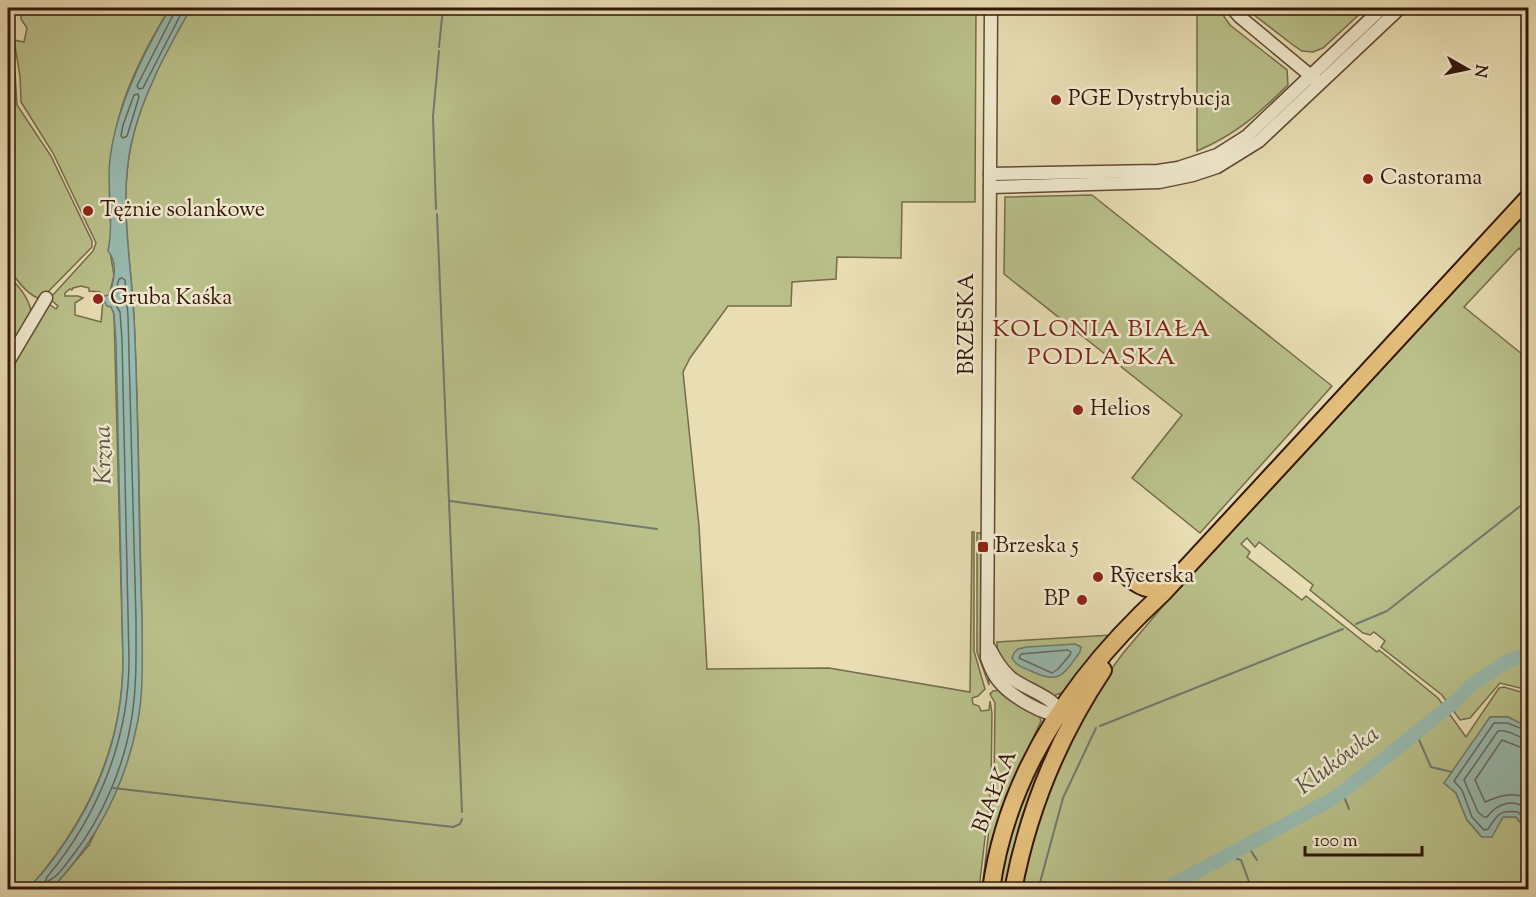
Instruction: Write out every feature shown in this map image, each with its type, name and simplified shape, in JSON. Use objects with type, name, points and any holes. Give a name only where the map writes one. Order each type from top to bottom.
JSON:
[{"type":"highway","points":[[1064,713],[1098,661],[1141,613],[1163,593],[1528,198]]},
{"type":"highway","points":[[1129,578],[1142,588],[1154,589],[1181,573]]},
{"type":"highway","name":"BIAŁKA","points":[[1013,890],[1043,783],[1066,733],[1064,713]]},
{"type":"highway","name":"BIAŁKA","points":[[991,890],[999,848],[1013,800],[1034,753],[1064,713]]},
{"type":"street","name":"BRZESKA","points":[[991,8],[987,641],[999,665],[1007,674],[1064,713]]},
{"type":"street","points":[[1232,8],[1316,80]]},
{"type":"street","points":[[990,180],[1126,184],[1159,182],[1179,174],[1216,167],[1259,141],[1382,8]]},
{"type":"street","points":[[1316,80],[1400,8]]},
{"type":"street","points":[[8,362],[46,298]]},
{"type":"green space","points":[[21,8],[170,8],[154,35],[125,96],[117,126],[110,183],[112,240],[109,246],[114,275],[109,295],[102,297],[100,292],[89,291],[89,288],[81,286],[65,293],[65,296],[83,298],[75,303],[75,315],[101,322],[103,300],[111,306],[114,314],[123,660],[117,722],[98,781],[69,835],[32,885],[26,889],[8,890],[8,365],[49,304],[56,309],[58,306],[52,301],[52,296],[93,251],[96,243],[53,153],[21,102],[20,76],[14,40],[24,42],[27,28],[21,19]]},
{"type":"green space","points":[[191,8],[976,8],[975,202],[902,202],[901,258],[837,257],[836,279],[792,282],[791,306],[728,306],[690,358],[683,372],[699,526],[707,669],[829,668],[970,692],[972,532],[974,532],[974,651],[985,689],[972,698],[973,704],[979,706],[981,711],[989,710],[990,701],[992,713],[991,787],[979,889],[51,890],[89,845],[121,778],[138,719],[142,619],[138,431],[126,188],[131,145],[141,109],[164,57]]},
{"type":"green space","points":[[1197,8],[1218,8],[1230,25],[1287,70],[1288,85],[1246,123],[1224,138],[1197,151]]},
{"type":"green space","points":[[1245,8],[1366,8],[1323,48],[1313,52],[1302,51]]},
{"type":"green space","points":[[8,30],[15,72],[17,105],[51,156],[92,241],[92,247],[41,299],[26,290],[8,267]]},
{"type":"green space","points":[[1092,195],[1332,386],[1200,533],[1132,478],[1182,415],[1004,274],[1005,197]]},
{"type":"green space","points":[[1528,210],[1528,256],[1519,248],[1464,307],[1528,359],[1528,690],[1500,683],[1470,718],[1460,720],[1442,695],[1381,647],[1385,641],[1374,632],[1370,635],[1363,633],[1310,590],[1313,585],[1259,542],[1255,547],[1247,538],[1241,544],[1250,552],[1247,557],[1302,600],[1306,596],[1377,652],[1379,650],[1438,698],[1466,737],[1499,688],[1504,687],[1528,694],[1528,727],[1508,717],[1490,717],[1469,750],[1451,788],[1456,793],[1467,820],[1482,837],[1493,832],[1503,817],[1516,817],[1528,832],[1528,889],[1017,890],[1039,809],[1093,694],[1124,652],[1163,606]]},
{"type":"green space","points":[[8,275],[27,299],[31,316],[8,360]]},
{"type":"green space","points":[[977,533],[981,533],[983,537],[989,685],[977,652]]},
{"type":"green space","points":[[1111,635],[1064,692],[1053,696],[1015,677],[998,658],[997,642]]},
{"type":"green space","points":[[1001,690],[1038,712],[1041,721],[1003,806],[982,890],[994,786],[995,703],[990,694]]},
{"type":"green space","points":[[1058,727],[1006,889],[995,890],[1015,806]]},
{"type":"water","points":[[170,8],[191,8],[164,57],[141,109],[131,145],[126,188],[136,356],[142,619],[140,708],[126,767],[95,832],[82,852],[51,889],[26,889],[52,861],[86,807],[106,760],[119,711],[123,660],[116,340],[114,314],[102,297],[109,295],[114,273],[113,261],[108,251],[111,223],[109,174],[115,132],[129,88]]},
{"type":"water","points":[[1075,644],[1081,647],[1080,652],[1065,672],[1055,677],[1048,677],[1023,668],[1012,658],[1018,649],[1027,647]]},
{"type":"water","points":[[1490,717],[1508,717],[1528,727],[1528,832],[1516,817],[1503,817],[1492,837],[1482,837],[1467,820],[1456,793],[1444,783]]},
{"type":"waterway","points":[[439,47],[443,8]]},
{"type":"waterway","points":[[436,209],[433,116],[439,51]]},
{"type":"waterway","points":[[437,214],[462,812]]},
{"type":"waterway","points":[[1356,624],[1387,611],[1528,500]]},
{"type":"waterway","points":[[450,501],[657,529]]},
{"type":"waterway","points":[[1100,726],[1343,629]]},
{"type":"waterway","name":"Klukówka","points":[[1163,890],[1327,802],[1457,700],[1470,686],[1506,662],[1528,653]]},
{"type":"waterway","points":[[1038,890],[1063,798],[1096,728]]},
{"type":"waterway","points":[[1416,733],[1431,767],[1452,772]]},
{"type":"waterway","points":[[113,788],[453,827],[460,824],[462,819]]},
{"type":"waterway","points":[[1342,792],[1349,809]]},
{"type":"waterway","points":[[1247,845],[1257,860]]},
{"type":"waterway","points":[[1227,856],[1241,860],[1252,890]]},
{"type":"waterway","points":[[1023,881],[1036,890]]},
{"type":"place","name":"PGE Dystrybucja","points":[[1056,100]]},
{"type":"place","name":"Castorama","points":[[1368,179]]},
{"type":"place","name":"Tężnie solankowe","points":[[88,211]]},
{"type":"place","name":"Gruba Kaśka","points":[[98,299]]},
{"type":"place","name":"Helios","points":[[1078,410]]},
{"type":"place","name":"Brzeska 5","points":[[983,547]]},
{"type":"place","name":"Rycerska","points":[[1098,577]]},
{"type":"place","name":"BP","points":[[1082,600]]},
{"type":"district","name":"KOLONIA BIAŁA PODLASKA","points":[[1102,344]]},
{"type":"water label","name":"Krzna","points":[[104,455]]}]
